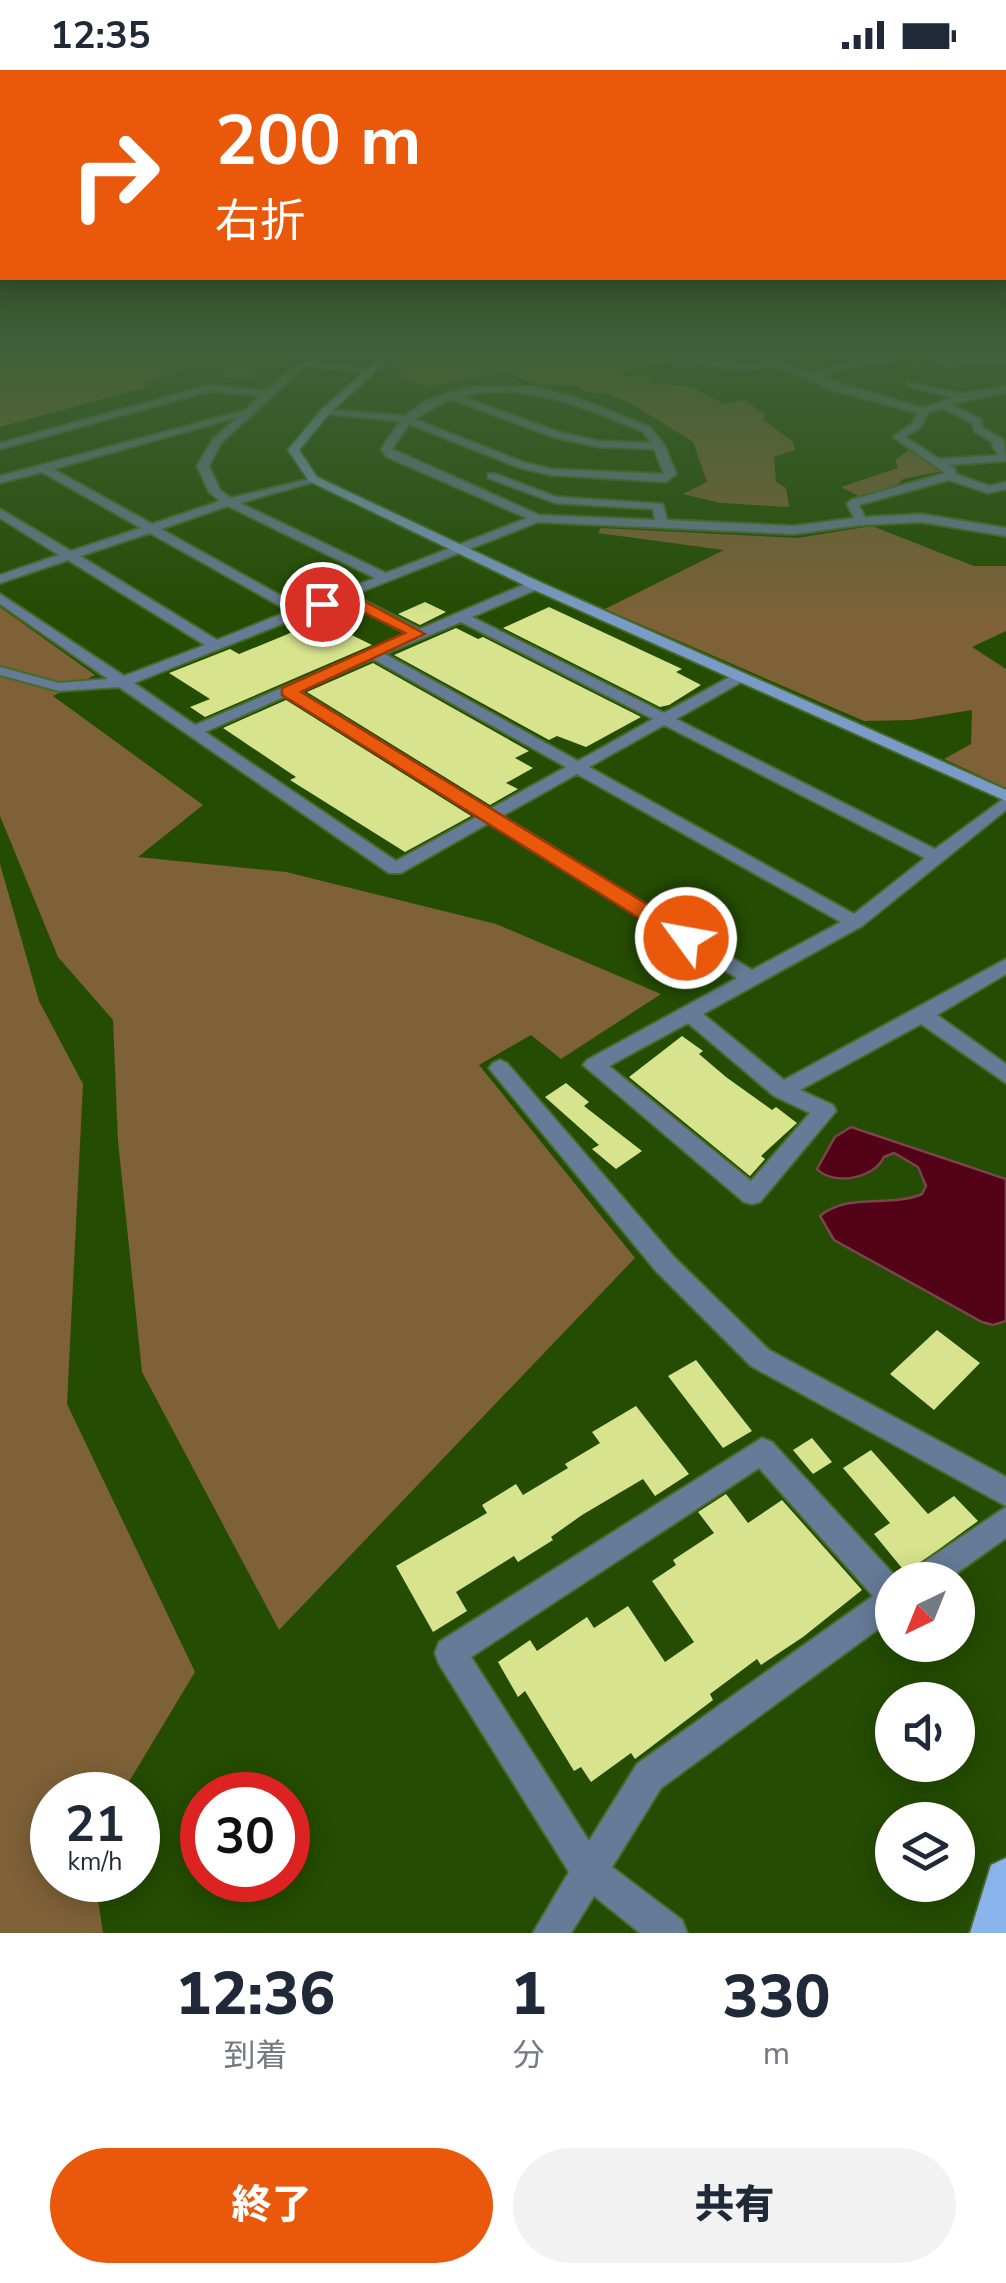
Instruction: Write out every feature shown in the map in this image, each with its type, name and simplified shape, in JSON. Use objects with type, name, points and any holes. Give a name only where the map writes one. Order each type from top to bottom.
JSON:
[{"type":"main road","points":[[992,1933],[1006,1880]]},
{"type":"street","points":[[112,442],[120,446]]},
{"type":"street","points":[[0,480],[134,442]]},
{"type":"street","points":[[217,442],[206,454],[203,466],[215,492],[388,578]]},
{"type":"street","points":[[299,442],[292,450],[314,478],[535,585],[1006,799],[855,922],[688,1012],[594,1065],[752,1196],[825,1111],[782,1090],[688,1012]]},
{"type":"street","points":[[389,442],[386,449],[391,454],[537,518],[794,530],[861,520],[921,518],[1006,532]]},
{"type":"street","points":[[463,442],[520,465],[551,472],[666,480],[670,474],[657,442]]},
{"type":"street","points":[[590,442],[660,446]]},
{"type":"street","points":[[906,442],[951,471],[950,476]]},
{"type":"street","points":[[938,462],[1006,457]]},
{"type":"street","points":[[464,487],[520,465]]},
{"type":"street","points":[[44,468],[302,613]]},
{"type":"street","points":[[492,476],[556,500],[660,506],[661,523]]},
{"type":"street","points":[[861,520],[852,504],[895,493],[906,483],[950,476],[1006,495]]},
{"type":"street","points":[[0,579],[229,502],[314,478]]},
{"type":"street","points":[[988,490],[1006,485]]},
{"type":"street","points":[[0,513],[218,646]]},
{"type":"street","points":[[0,671],[58,686],[123,682],[537,518]]},
{"type":"street","points":[[193,731],[535,585]]},
{"type":"street","points":[[344,596],[418,634]]},
{"type":"street","points":[[0,598],[396,869],[666,722],[740,677]]},
{"type":"street","points":[[460,616],[937,857]]},
{"type":"street","points":[[372,653],[855,922]]},
{"type":"street","points":[[288,691],[751,978]]},
{"type":"street","points":[[782,1090],[922,1016],[1006,965]]},
{"type":"street","points":[[922,1016],[1006,1075]]},
{"type":"street","points":[[500,1068],[665,1264],[760,1358],[1006,1492]]},
{"type":"street","points":[[669,1933],[588,1870],[450,1653],[762,1450],[875,1579]]},
{"type":"street","points":[[948,1562],[1006,1521]]},
{"type":"street","points":[[551,1933],[649,1776],[875,1610]]},
{"type":"shaded area","points":[[693,442],[793,442],[795,450],[774,457],[776,482],[786,488],[789,507],[721,503],[683,494],[707,482]]},
{"type":"shaded area","points":[[909,450],[947,470],[903,479],[890,492],[861,497],[841,487],[898,468],[895,460]]},
{"type":"shaded area","points":[[872,526],[974,566],[1006,566],[1006,631],[972,647],[1006,669],[1006,788],[944,759],[971,744],[972,710],[911,720],[864,721],[605,609],[724,550],[598,533],[601,528],[797,538]]},
{"type":"shaded area","points":[[0,607],[95,675],[53,696],[203,805],[138,857],[286,872],[496,924],[661,994],[561,1059],[531,1035],[479,1065],[635,1258],[279,1630],[142,1372],[118,1141],[113,1020],[58,957],[0,816]]},
{"type":"shaded area","points":[[0,864],[39,1001],[83,1084],[67,1404],[195,1672],[135,1772],[30,1772],[30,1902],[98,1902],[103,1933],[0,1933]]},
{"type":"shaded area","points":[[851,1127],[1006,1179],[1006,1321],[993,1325],[982,1322],[834,1240],[820,1216],[831,1209],[856,1202],[909,1198],[922,1194],[926,1186],[918,1167],[894,1153],[884,1157],[872,1171],[853,1178],[833,1177],[817,1169],[835,1137]]},
{"type":"building","points":[[425,602],[446,612],[420,625],[398,614]]},
{"type":"building","points":[[549,607],[682,669],[676,672],[701,685],[660,707],[503,628]]},
{"type":"building","points":[[313,616],[372,645],[205,717],[190,707],[210,699],[169,673],[230,649],[239,654],[288,634],[295,630],[287,626]]},
{"type":"building","points":[[456,628],[478,639],[483,637],[641,717],[586,747],[557,736],[549,740],[394,655]]},
{"type":"building","points":[[373,663],[529,751],[515,758],[533,768],[506,783],[518,789],[490,805],[307,692]]},
{"type":"building","points":[[286,700],[471,816],[405,852],[290,780],[296,777],[223,728]]},
{"type":"building","points":[[682,1036],[703,1051],[699,1054],[726,1077],[797,1123],[761,1156],[765,1159],[750,1176],[629,1077]]},
{"type":"building","points":[[566,1083],[589,1102],[584,1106],[642,1151],[616,1169],[592,1149],[599,1145],[545,1097]]},
{"type":"building","points":[[937,1330],[980,1363],[934,1410],[890,1374]]},
{"type":"building","points":[[696,1360],[752,1431],[723,1448],[668,1376]]},
{"type":"building","points":[[636,1406],[689,1474],[655,1496],[643,1479],[582,1515],[518,1562],[514,1556],[456,1592],[467,1611],[433,1632],[396,1566],[487,1513],[482,1505],[516,1484],[523,1495],[568,1468],[565,1464],[600,1443],[592,1432]]},
{"type":"building","points":[[812,1438],[832,1462],[813,1474],[793,1450]]},
{"type":"building","points":[[871,1450],[928,1514],[954,1496],[978,1521],[921,1562],[897,1562],[874,1534],[890,1523],[843,1468]]},
{"type":"building","points":[[726,1494],[748,1523],[782,1500],[862,1590],[761,1665],[757,1659],[710,1694],[713,1700],[635,1759],[631,1753],[591,1782],[581,1767],[574,1771],[525,1691],[518,1697],[498,1662],[530,1640],[537,1651],[587,1617],[594,1628],[628,1606],[665,1662],[694,1642],[652,1581],[676,1565],[673,1560],[714,1533],[698,1512]]},
{"type":"route","points":[[322,604],[344,596],[418,634],[288,691],[686,938]]}]
